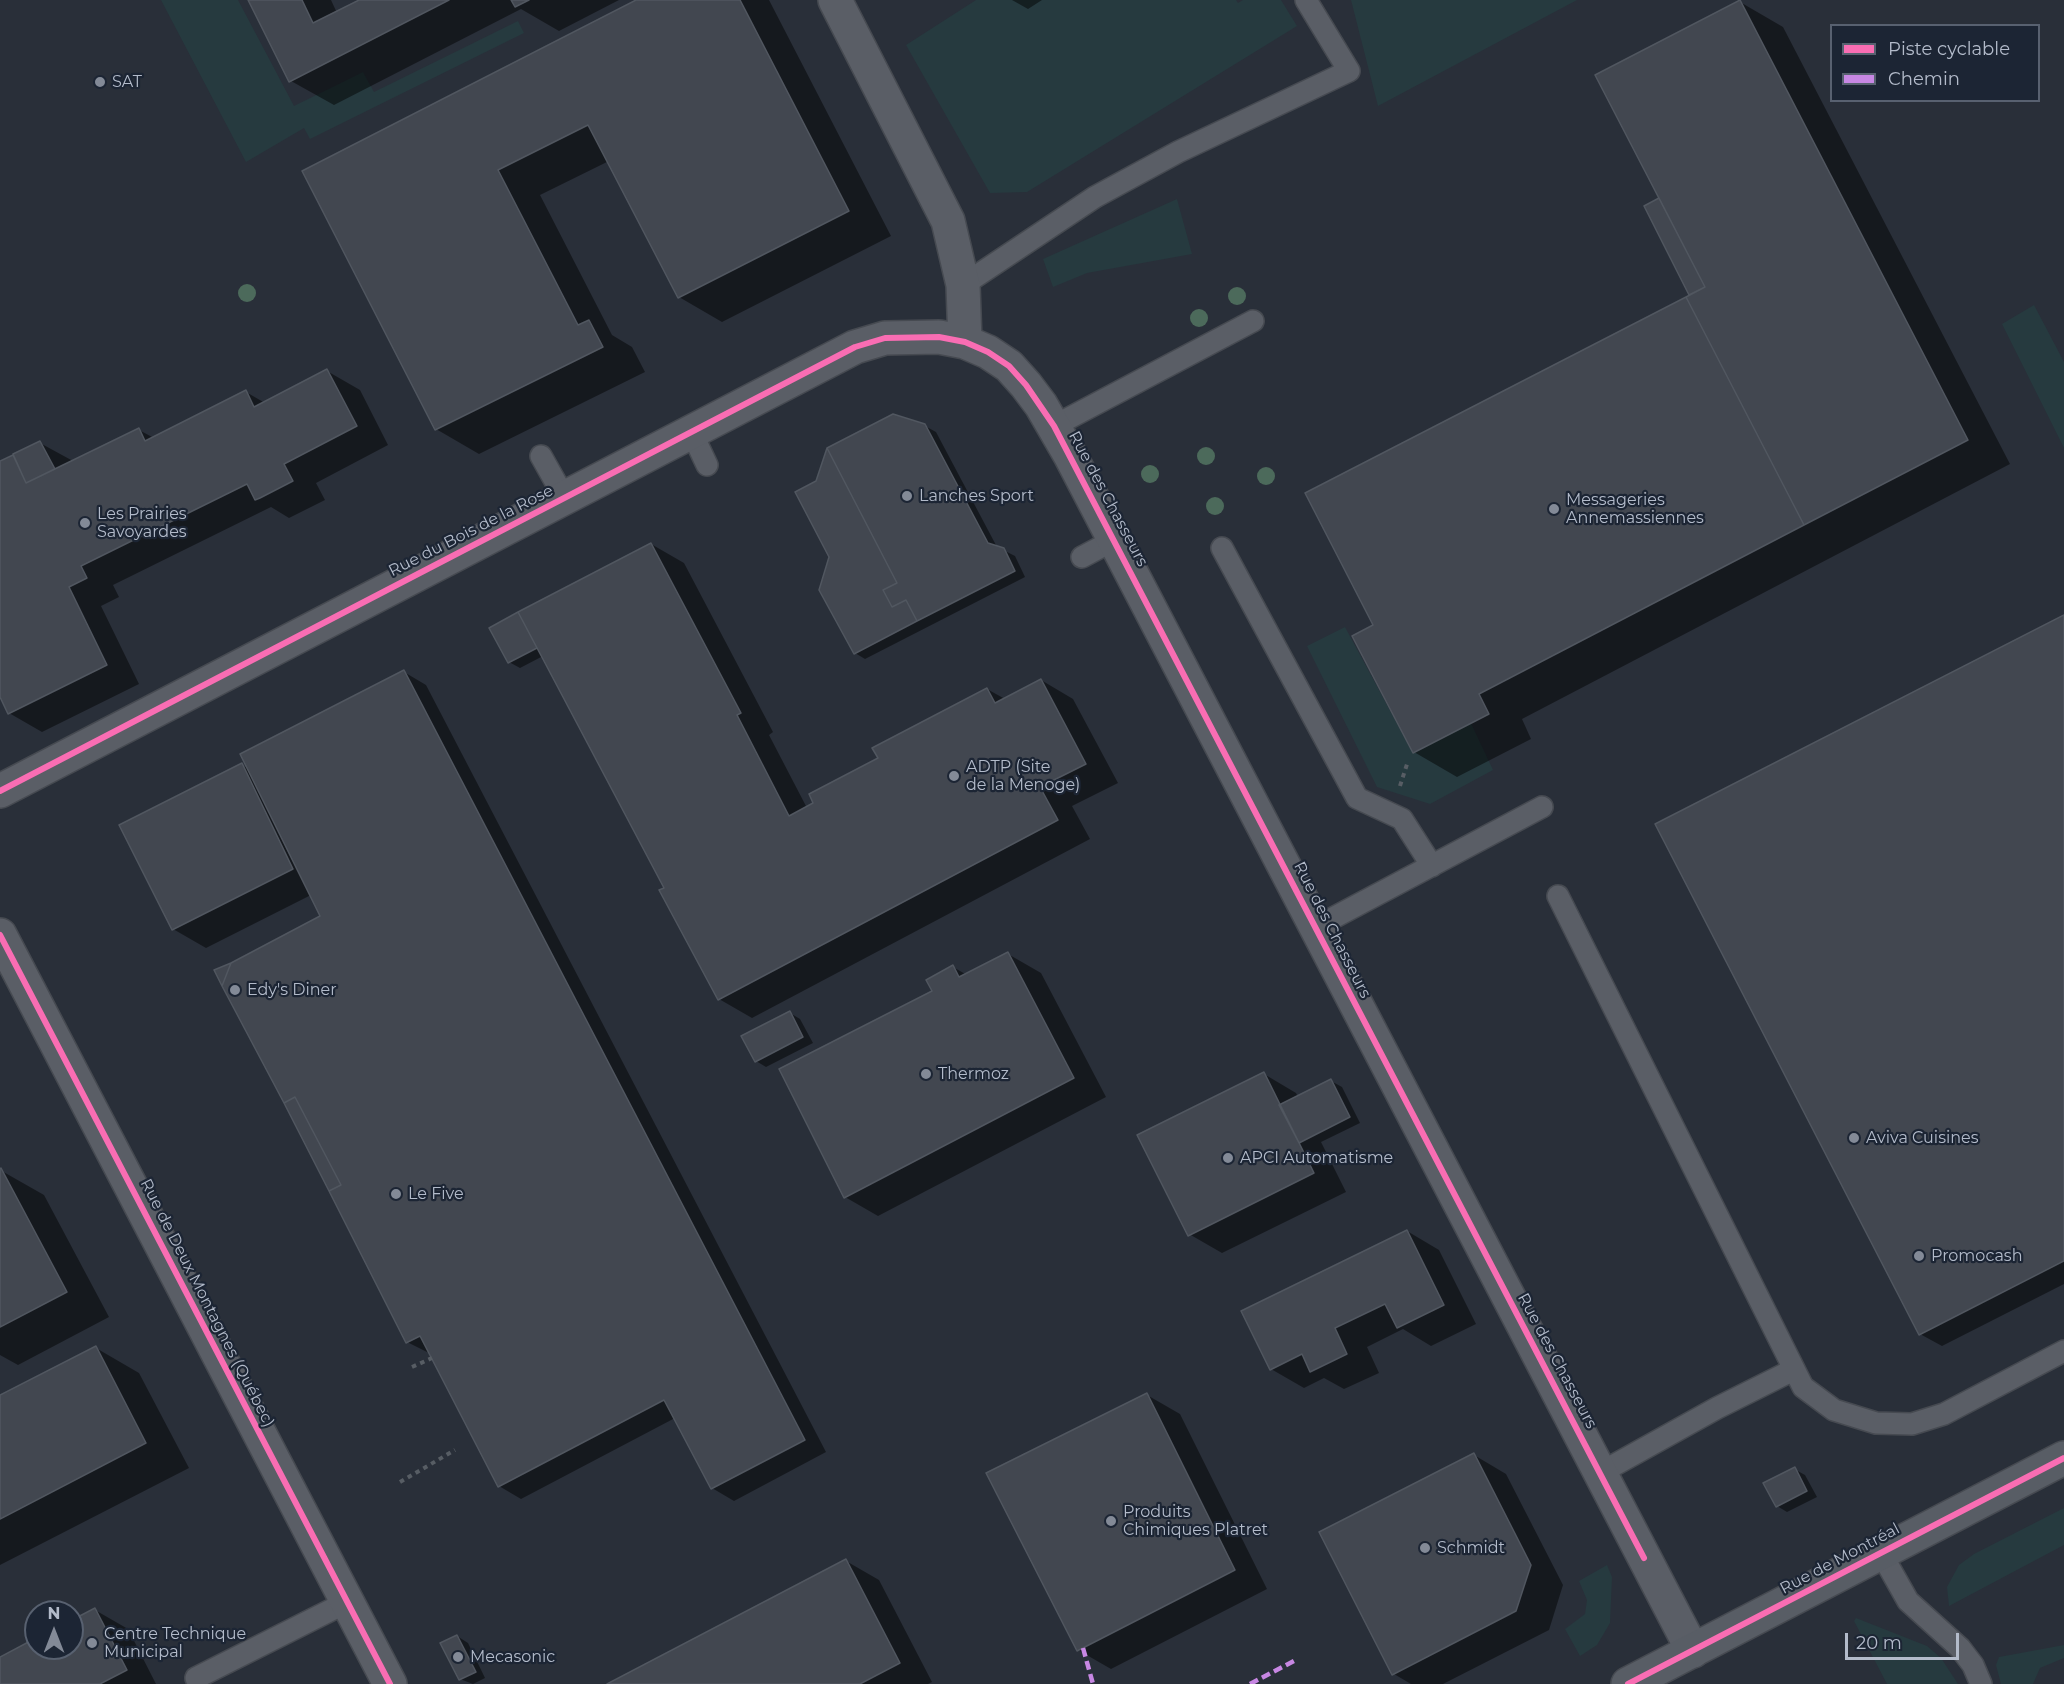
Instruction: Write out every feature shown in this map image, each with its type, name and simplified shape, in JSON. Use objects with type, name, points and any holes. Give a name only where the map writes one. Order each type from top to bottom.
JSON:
[{"type":"street","points":[[835,0],[939,202],[957,251],[963,285],[965,342]]},
{"type":"street","name":"Rue du Bois de la Rose","points":[[0,791],[855,347],[885,339],[911,337],[939,337],[965,342]]},
{"type":"street","name":"Rue des Chasseurs","points":[[965,342],[988,352],[1009,366],[1026,385],[1054,426],[1693,1651]]},
{"type":"street","name":"Rue de Deux Montagnes (Québec)","points":[[0,935],[390,1684]]},
{"type":"street","name":"Rue de Montréal","points":[[1628,1684],[2064,1458]]},
{"type":"lane","points":[[963,285],[1054,222],[1105,191],[1178,152],[1349,71],[1306,0]]},
{"type":"lane","points":[[1054,426],[1253,321]]},
{"type":"lane","points":[[691,431],[707,465]]},
{"type":"lane","points":[[542,456],[564,497]]},
{"type":"lane","points":[[1082,556],[1114,540]]},
{"type":"lane","points":[[1222,548],[1357,798],[1402,819],[1432,866]]},
{"type":"lane","points":[[1316,927],[1542,807]]},
{"type":"lane","points":[[1557,896],[1803,1387],[1834,1410],[1876,1423],[1912,1424],[1944,1413],[2064,1351]]},
{"type":"lane","points":[[1600,1473],[1717,1408],[1793,1370]]},
{"type":"lane","points":[[1881,1553],[1908,1601],[1960,1648],[1973,1665],[1981,1684]]},
{"type":"lane","points":[[196,1678],[347,1602]]},
{"type":"path","points":[[412,1367],[432,1358]]},
{"type":"path","points":[[400,1482],[455,1450]]},
{"type":"green space","points":[[161,0],[238,0],[294,106],[363,72],[374,92],[518,21],[524,33],[310,139],[304,128],[246,162]]},
{"type":"green space","points":[[976,0],[1236,0],[1238,3],[1243,0],[1281,0],[1297,26],[1027,192],[990,193],[906,45]]},
{"type":"green space","points":[[1351,0],[1577,0],[1378,106]]},
{"type":"green space","points":[[1177,199],[1192,254],[1087,273],[1053,287],[1043,259]]},
{"type":"green space","points":[[2034,305],[2064,362],[2064,448],[2002,324]]},
{"type":"green space","points":[[1345,627],[1413,753],[1471,723],[1493,770],[1430,804],[1377,787],[1307,646]]},
{"type":"green space","points":[[2064,1508],[2064,1545],[1949,1606],[1947,1587],[1959,1565],[1974,1554]]},
{"type":"green space","points":[[1607,1565],[1612,1577],[1610,1623],[1597,1645],[1580,1656],[1565,1629],[1585,1614],[1587,1600],[1579,1581]]},
{"type":"green space","points":[[1856,1618],[1927,1646],[1941,1658],[1958,1684],[1887,1684],[1854,1621]]},
{"type":"green space","points":[[2064,1645],[2064,1658],[2040,1668],[2033,1684],[2001,1684],[1996,1665],[1999,1657]]},
{"type":"building","points":[[248,0],[302,0],[313,23],[359,0],[449,0],[289,82]]},
{"type":"building","points":[[511,0],[529,0],[515,7]]},
{"type":"building","points":[[636,0],[740,0],[849,211],[678,298],[588,125],[498,170],[578,325],[589,320],[603,347],[435,430],[302,171]]},
{"type":"building","points":[[1740,0],[1968,440],[1804,525],[1686,297],[1705,287],[1595,75]]},
{"type":"building","points":[[1659,198],[1705,287],[1689,295],[1644,206]]},
{"type":"building","name":"Messageries Annemassiennes","points":[[1686,297],[1804,525],[1479,694],[1489,714],[1413,753],[1352,636],[1373,625],[1305,493]]},
{"type":"building","name":"Les Prairies Savoyardes","points":[[327,369],[357,426],[284,464],[293,481],[260,498],[255,500],[247,484],[81,566],[87,578],[69,587],[107,665],[8,714],[0,697],[0,461],[13,455],[26,483],[139,428],[145,441],[246,390],[254,407]]},
{"type":"building","name":"Lanches Sport","points":[[893,414],[925,424],[988,543],[1004,548],[1015,571],[917,621],[906,600],[892,607],[883,590],[897,583],[827,448]]},
{"type":"building","points":[[40,441],[55,469],[26,483],[13,454]]},
{"type":"building","points":[[827,448],[897,583],[883,590],[892,607],[906,600],[917,621],[854,654],[819,590],[829,557],[795,492],[816,481]]},
{"type":"building","name":"ADTP (Site de la Menoge)","points":[[651,543],[741,713],[737,715],[789,816],[813,803],[809,794],[878,758],[872,748],[987,688],[995,703],[1041,679],[1086,764],[1040,787],[1058,820],[718,1000],[659,890],[664,888],[518,612]]},
{"type":"building","points":[[518,612],[537,648],[508,663],[489,628]]},
{"type":"building","points":[[2064,615],[2064,1261],[1919,1335],[1655,824]]},
{"type":"building","points":[[404,670],[805,1440],[711,1489],[664,1400],[498,1487],[420,1336],[406,1343],[329,1191],[341,1185],[295,1097],[284,1103],[222,986],[231,963],[320,916],[240,754]]},
{"type":"building","points":[[242,763],[293,869],[172,930],[119,825]]},
{"type":"building","name":"Thermoz","points":[[1008,952],[1074,1078],[844,1198],[779,1069],[932,991],[926,980],[953,965],[959,977]]},
{"type":"building","points":[[231,963],[222,986],[214,970]]},
{"type":"building","points":[[790,1011],[803,1037],[755,1062],[741,1036]]},
{"type":"building","name":"APCI Automatisme","points":[[1264,1072],[1314,1173],[1188,1236],[1137,1135]]},
{"type":"building","points":[[1331,1079],[1350,1117],[1299,1143],[1279,1105]]},
{"type":"building","points":[[295,1097],[341,1185],[329,1191],[284,1103]]},
{"type":"building","points":[[0,1169],[67,1292],[0,1327]]},
{"type":"building","points":[[1407,1230],[1444,1305],[1397,1328],[1385,1304],[1335,1328],[1347,1354],[1310,1372],[1302,1354],[1270,1370],[1241,1311]]},
{"type":"building","points":[[96,1346],[146,1443],[0,1519],[0,1395]]},
{"type":"building","name":"Produits Chimiques Platret","points":[[1147,1393],[1235,1570],[1077,1651],[986,1473]]},
{"type":"building","name":"Schmidt","points":[[1474,1453],[1531,1565],[1516,1611],[1392,1675],[1319,1532]]},
{"type":"building","points":[[1795,1467],[1807,1491],[1776,1507],[1763,1483]]},
{"type":"building","points":[[846,1559],[900,1663],[860,1684],[607,1684]]},
{"type":"building","name":"Centre Technique Municipal","points":[[95,1608],[127,1670],[100,1684],[0,1684],[0,1657],[24,1644],[24,1660],[84,1660],[84,1614]]},
{"type":"building","name":"Mecasonic","points":[[457,1635],[476,1672],[459,1680],[440,1643]]},
{"type":"marked path","points":[[1083,1648],[1093,1684]]},
{"type":"marked path","points":[[1250,1684],[1294,1661]]},
{"type":"cycle path","points":[[0,791],[855,347],[885,338],[939,337],[965,342],[988,352],[1009,366],[1026,385],[1054,426],[1644,1558]]},
{"type":"cycle path","points":[[0,935],[390,1684]]},
{"type":"cycle path","points":[[1628,1684],[2064,1458]]},
{"type":"place","name":"SAT","points":[[100,82]]},
{"type":"place","name":"Lanches Sport","points":[[907,496]]},
{"type":"place","name":"Messageries Annemassiennes","points":[[1554,509]]},
{"type":"place","name":"Les Prairies Savoyardes","points":[[85,523]]},
{"type":"place","name":"ADTP (Site de la Menoge)","points":[[954,776]]},
{"type":"place","name":"Edy's Diner","points":[[235,990]]},
{"type":"place","name":"Thermoz","points":[[926,1074]]},
{"type":"place","name":"Aviva Cuisines","points":[[1854,1138]]},
{"type":"place","name":"APCI Automatisme","points":[[1228,1158]]},
{"type":"place","name":"Le Five","points":[[396,1194]]},
{"type":"place","name":"Promocash","points":[[1919,1256]]},
{"type":"place","name":"Produits Chimiques Platret","points":[[1111,1521]]},
{"type":"place","name":"Schmidt","points":[[1425,1548]]},
{"type":"place","name":"Centre Technique Municipal","points":[[92,1643]]},
{"type":"place","name":"Mecasonic","points":[[458,1657]]}]
